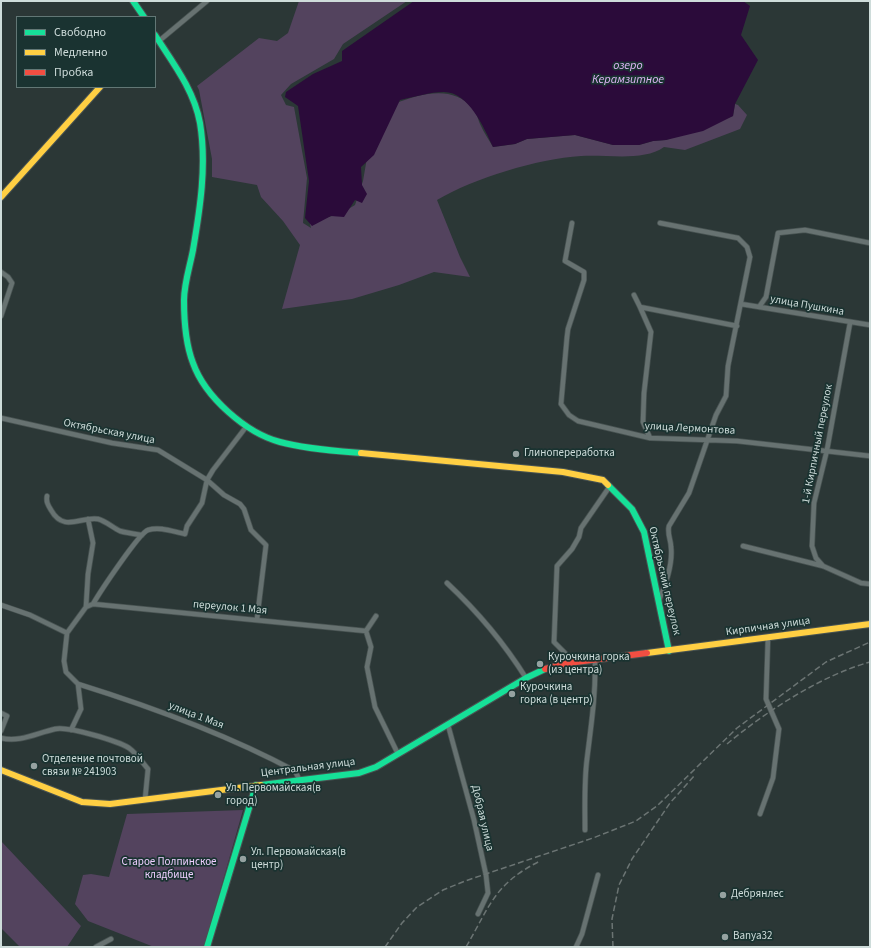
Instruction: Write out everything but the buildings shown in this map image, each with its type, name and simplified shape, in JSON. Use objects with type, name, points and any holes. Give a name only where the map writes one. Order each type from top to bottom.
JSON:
[{"type":"street","points":[[133,1],[143,16]]},
{"type":"street","points":[[207,1],[157,43],[190,90],[200,123],[203,171],[196,233],[184,300],[188,342],[193,364],[204,384],[238,422],[280,442],[345,452],[446,460],[563,472],[603,480],[610,486],[581,528],[579,537],[572,549],[557,566],[554,642],[565,653],[568,663]]},
{"type":"street","points":[[1,197],[99,88]]},
{"type":"street","name":"улица Лермонтова","points":[[572,223],[565,261],[584,272],[584,280],[567,337],[561,404],[569,415],[578,421],[650,438],[738,441],[870,456]]},
{"type":"street","points":[[659,600],[665,586],[670,562],[671,548],[667,531],[671,520],[689,493],[709,440],[716,415],[726,396],[728,366],[750,257],[747,247],[738,238],[660,223]]},
{"type":"street","points":[[760,307],[766,297],[778,233],[805,230],[870,243]]},
{"type":"street","points":[[1,272],[12,283],[1,316]]},
{"type":"street","points":[[634,295],[651,332],[644,392],[643,422],[650,438]]},
{"type":"street","name":"улица Пушкина","points":[[741,304],[850,323],[870,325]]},
{"type":"street","points":[[640,307],[737,326]]},
{"type":"street","name":"1-й Кирпичный переулок","points":[[823,566],[816,558],[812,546],[814,503],[827,450],[850,323]]},
{"type":"street","name":"Октябрьская улица","points":[[1,418],[112,444],[158,450],[207,480],[224,495],[240,504],[244,509],[250,530],[266,545],[257,619]]},
{"type":"street","points":[[71,730],[81,709],[78,684],[66,672],[64,661],[67,633],[86,607],[93,604],[142,535],[149,530],[162,529],[185,534],[187,526],[202,503],[207,480],[246,427]]},
{"type":"street","name":"Октябрьский переулок","points":[[610,486],[632,509],[644,532],[669,651]]},
{"type":"street","points":[[48,496],[47,503],[54,516],[63,521],[72,523],[88,519],[100,520],[121,531],[142,535]]},
{"type":"street","points":[[86,607],[88,574],[93,543],[88,519]]},
{"type":"street","points":[[743,546],[823,566],[860,583],[870,584]]},
{"type":"street","points":[[446,583],[465,600],[494,633],[526,678]]},
{"type":"street","name":"переулок 1 Мая","points":[[93,604],[257,619],[366,631]]},
{"type":"street","points":[[1,605],[30,615],[67,633]]},
{"type":"street","points":[[376,616],[366,631],[371,647],[367,667],[375,707],[398,754]]},
{"type":"street","name":"Кирпичная улица","points":[[669,651],[870,624]]},
{"type":"street","points":[[760,814],[773,778],[779,730],[766,699],[768,637]]},
{"type":"street","name":"Центральная улица","points":[[1,770],[82,802],[110,804],[299,779],[359,773],[376,767],[526,678],[545,669],[568,663],[669,651]]},
{"type":"street","points":[[586,830],[587,760],[592,732],[596,688],[595,661]]},
{"type":"street","name":"улица 1 Мая","points":[[78,684],[211,730],[295,771],[299,779]]},
{"type":"street","points":[[1,713],[7,716],[1,731]]},
{"type":"street","name":"Добрая улица","points":[[448,724],[474,820],[486,875],[488,893],[478,914]]},
{"type":"street","points":[[1,738],[25,738],[56,728],[96,735],[129,748],[148,769],[145,800]]},
{"type":"street","points":[[207,947],[256,785]]},
{"type":"street","points":[[576,947],[582,934],[598,875]]},
{"type":"street","points":[[96,947],[110,939]]},
{"type":"green space","points":[[299,1],[407,1],[343,44],[334,59],[291,84],[281,95],[286,105],[294,107],[307,178],[303,223],[311,228],[309,219],[333,216],[355,205],[363,181],[369,146],[396,103],[426,94],[446,94],[456,96],[465,101],[476,112],[482,129],[493,147],[515,144],[527,139],[575,135],[613,145],[639,145],[653,141],[666,140],[733,116],[735,104],[738,105],[747,115],[740,129],[685,150],[664,147],[655,152],[635,156],[581,156],[564,158],[526,165],[469,184],[437,200],[460,257],[470,277],[434,272],[399,285],[352,299],[282,309],[300,245],[283,221],[261,197],[257,185],[212,177],[212,159],[197,86],[259,38],[277,41],[288,33]]},
{"type":"green space","name":"Старое Полпинское кладбище","points":[[243,810],[204,947],[154,947],[88,921],[75,904],[83,875],[91,874],[109,877],[127,814]]},
{"type":"green space","points":[[1,841],[81,926],[67,947],[20,947],[1,928]]},
{"type":"water","name":"озеро Керамзитное","points":[[414,1],[743,1],[750,6],[741,35],[758,60],[735,104],[733,116],[703,131],[639,145],[613,145],[575,135],[527,139],[515,144],[493,147],[480,121],[468,104],[461,98],[444,92],[400,100],[374,155],[361,167],[362,185],[367,194],[362,203],[355,200],[344,217],[331,216],[312,226],[305,218],[309,181],[298,106],[285,97],[286,92],[313,74],[342,61],[342,51]]},
{"type":"railway","points":[[385,947],[402,923],[417,907],[443,890],[465,881],[593,838],[636,821],[657,806],[737,728],[826,662],[870,642]]},
{"type":"railway","points":[[727,744],[776,707],[814,685],[852,668],[870,662]]},
{"type":"railway","points":[[613,947],[612,919],[619,885],[632,859],[670,803],[694,776]]},
{"type":"railway","points":[[466,947],[495,897],[512,878],[540,861]]},
{"type":"traffic: fast","points":[[133,1],[143,16]]},
{"type":"traffic: fast","points":[[156,36],[176,66],[188,88],[200,123],[203,155],[202,187],[196,234],[184,294],[187,340],[193,363],[199,376],[217,401],[228,412],[254,431],[280,442],[320,449],[361,453]]},
{"type":"traffic: fast","points":[[608,485],[632,509],[644,532],[669,651]]},
{"type":"traffic: fast","points":[[261,785],[359,773],[376,767],[526,678],[545,669]]},
{"type":"traffic: fast","points":[[207,947],[256,785]]},
{"type":"traffic: slow","points":[[1,197],[99,88]]},
{"type":"traffic: slow","points":[[361,453],[563,472],[603,480],[608,485]]},
{"type":"traffic: slow","points":[[647,653],[870,624]]},
{"type":"traffic: slow","points":[[1,770],[82,802],[110,804],[261,785]]},
{"type":"traffic: jam","points":[[545,669],[568,663],[647,653]]},
{"type":"place","name":"Глинопереработка","points":[[516,454]]},
{"type":"place","name":"Курочкина горка (из центра)","points":[[540,664]]},
{"type":"place","name":"Курочкина горка (в центр)","points":[[512,694]]},
{"type":"place","name":"Отделение почтовой связи № 241903","points":[[34,766]]},
{"type":"place","name":"Ул. Первомайская(в город)","points":[[218,795]]},
{"type":"place","name":"Ул. Первомайская(в центр)","points":[[243,859]]},
{"type":"place","name":"Дебрянлес","points":[[723,895]]},
{"type":"place","name":"Banya32","points":[[725,937]]}]
